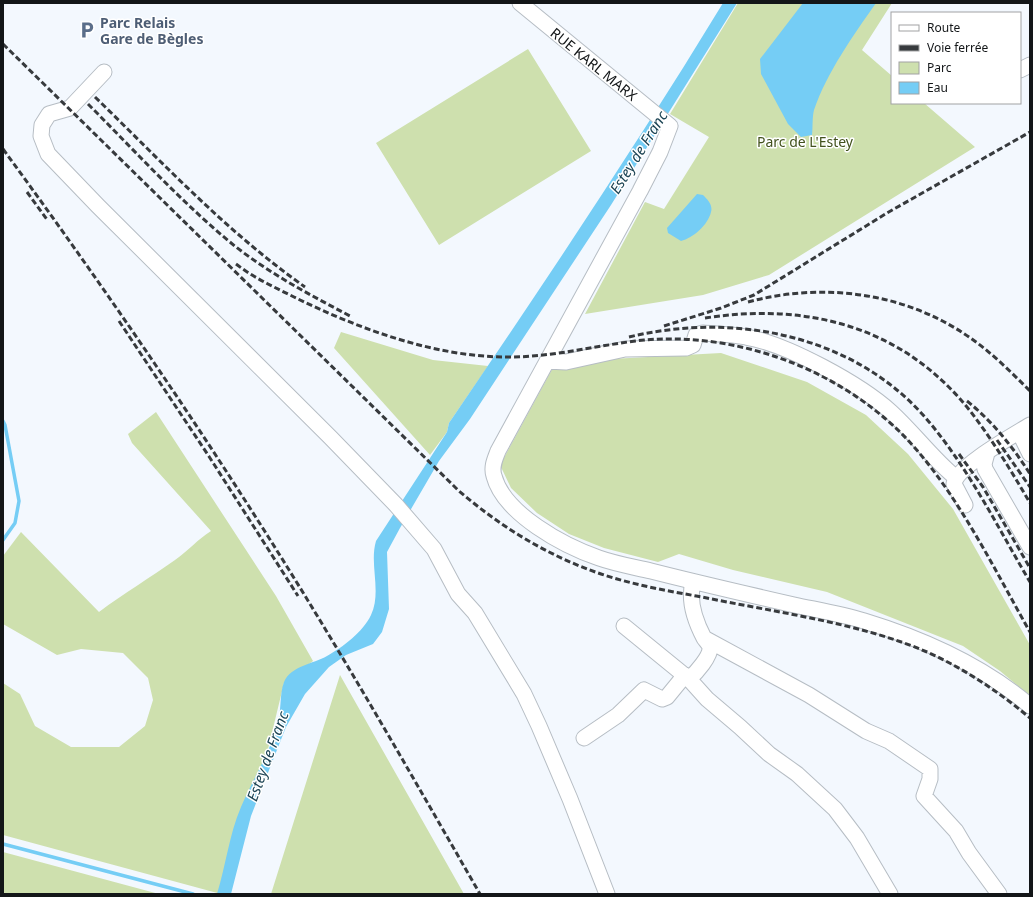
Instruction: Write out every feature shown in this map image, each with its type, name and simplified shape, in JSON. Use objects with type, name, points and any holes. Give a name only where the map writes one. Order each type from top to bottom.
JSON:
[{"type":"street","name":"RUE KARL MARX","points":[[520,3],[644,106],[667,123],[660,152],[547,361]]},
{"type":"street","points":[[1021,70],[1030,65]]},
{"type":"street","points":[[104,72],[70,108],[49,114],[42,125],[41,136],[48,154],[98,206],[330,437],[396,505],[434,549],[458,594],[475,613],[527,701],[570,799],[607,894]]},
{"type":"street","points":[[955,477],[890,411],[853,384],[814,363],[774,346],[746,337],[703,333],[696,335],[693,345],[686,348],[625,349],[566,362],[547,361],[494,463],[493,475],[511,505],[524,517],[563,542],[599,558],[693,582],[862,620],[913,637],[953,656],[991,677],[1030,706]]},
{"type":"street","points":[[965,505],[954,484],[955,477],[988,453],[995,446],[1028,426]]},
{"type":"street","points":[[1028,426],[1023,440],[1030,454]]},
{"type":"street","points":[[988,453],[984,464],[985,469],[1030,547]]},
{"type":"street","points":[[584,738],[618,715],[644,690],[662,699],[667,697],[687,677],[699,669],[709,651],[709,644],[704,638],[697,623],[691,601],[693,582]]},
{"type":"street","points":[[624,626],[687,677],[707,699],[769,754],[797,774],[835,809],[857,838],[890,894]]},
{"type":"street","points":[[704,638],[812,697],[866,731],[889,741],[930,768],[930,779],[924,796],[956,831],[969,853],[999,894]]},
{"type":"green space","name":"Parc de L'Estey","points":[[738,3],[892,3],[862,50],[891,75],[891,104],[925,104],[975,147],[769,275],[703,295],[585,314],[645,202],[664,209],[709,137],[670,114]]},
{"type":"green space","points":[[528,49],[591,151],[439,245],[376,143]]},
{"type":"green space","points":[[341,332],[433,360],[488,366],[449,423],[447,432],[430,455],[334,348]]},
{"type":"green space","points":[[721,353],[807,382],[866,415],[908,454],[953,509],[1030,645],[1030,696],[1000,671],[963,646],[827,592],[733,570],[679,554],[658,562],[604,548],[569,534],[537,513],[511,488],[500,465],[556,362]]},
{"type":"green space","points":[[156,412],[276,596],[313,661],[284,683],[268,749],[221,894],[3,835],[3,683],[20,694],[35,726],[71,747],[119,747],[145,726],[153,700],[148,678],[123,653],[81,649],[57,655],[3,624],[3,556],[21,532],[99,612],[175,560],[211,531],[132,443],[128,434]]},
{"type":"green space","points":[[340,675],[464,894],[271,894]]},
{"type":"green space","points":[[3,852],[159,894],[3,894]]},
{"type":"water","name":"Estey de Franc","points":[[723,3],[737,3],[611,205],[470,419],[439,461],[400,528],[387,552],[389,609],[382,632],[373,644],[346,655],[329,667],[305,694],[286,727],[251,816],[231,894],[217,894],[237,818],[245,797],[268,750],[278,724],[281,692],[284,682],[292,672],[327,656],[340,648],[358,633],[371,615],[374,606],[376,587],[374,550],[376,541],[447,432],[449,423],[589,215],[657,110]]},
{"type":"water","points":[[803,3],[876,3],[858,28],[833,68],[819,96],[814,110],[812,135],[801,137],[788,124],[761,74],[760,59]]},
{"type":"water","points":[[697,194],[703,195],[708,201],[711,205],[711,212],[707,222],[695,234],[681,241],[668,233],[667,228]]},
{"type":"waterway","points":[[3,421],[19,501],[15,523],[3,540]]},
{"type":"waterway","points":[[3,844],[193,894]]},
{"type":"railway","points":[[3,44],[459,491],[491,517],[544,549],[581,567],[613,578],[638,585],[816,619],[874,633],[901,642],[927,652],[968,673],[994,690],[1030,718]]},
{"type":"railway","points":[[95,97],[222,220],[276,266],[305,287]]},
{"type":"railway","points":[[88,104],[179,196],[236,247],[278,276],[352,317]]},
{"type":"railway","points":[[664,326],[721,308],[754,295],[887,213],[1030,132]]},
{"type":"railway","points":[[3,149],[139,341],[237,488],[350,670],[480,894]]},
{"type":"railway","points":[[27,192],[48,221]]},
{"type":"railway","points":[[236,264],[250,274],[272,286],[343,319],[396,338],[449,352],[503,357],[521,357],[626,342],[679,339],[714,342],[749,349],[783,359],[815,373],[846,390],[875,410],[901,433],[920,454],[938,477],[972,528],[1030,632]]},
{"type":"railway","points":[[748,302],[776,296],[834,292],[862,295],[890,301],[918,310],[944,322],[969,337],[993,356],[1030,391]]},
{"type":"railway","points":[[705,318],[744,314],[781,314],[817,318],[852,327],[885,341],[916,359],[945,383],[971,412],[1002,457],[1030,503]]},
{"type":"railway","points":[[119,321],[210,458],[298,596]]},
{"type":"railway","points":[[629,337],[669,330],[709,327],[749,329],[788,336],[826,348],[862,366],[895,388],[924,416],[940,435],[981,496],[1030,582]]},
{"type":"railway","points":[[967,401],[1002,435],[1030,474]]},
{"type":"railway","points":[[997,440],[1030,487]]},
{"type":"railway","points":[[959,454],[983,487],[1030,568]]},
{"type":"place","name":"Parc Relais Gare de Bègles","points":[[87,30]]}]
